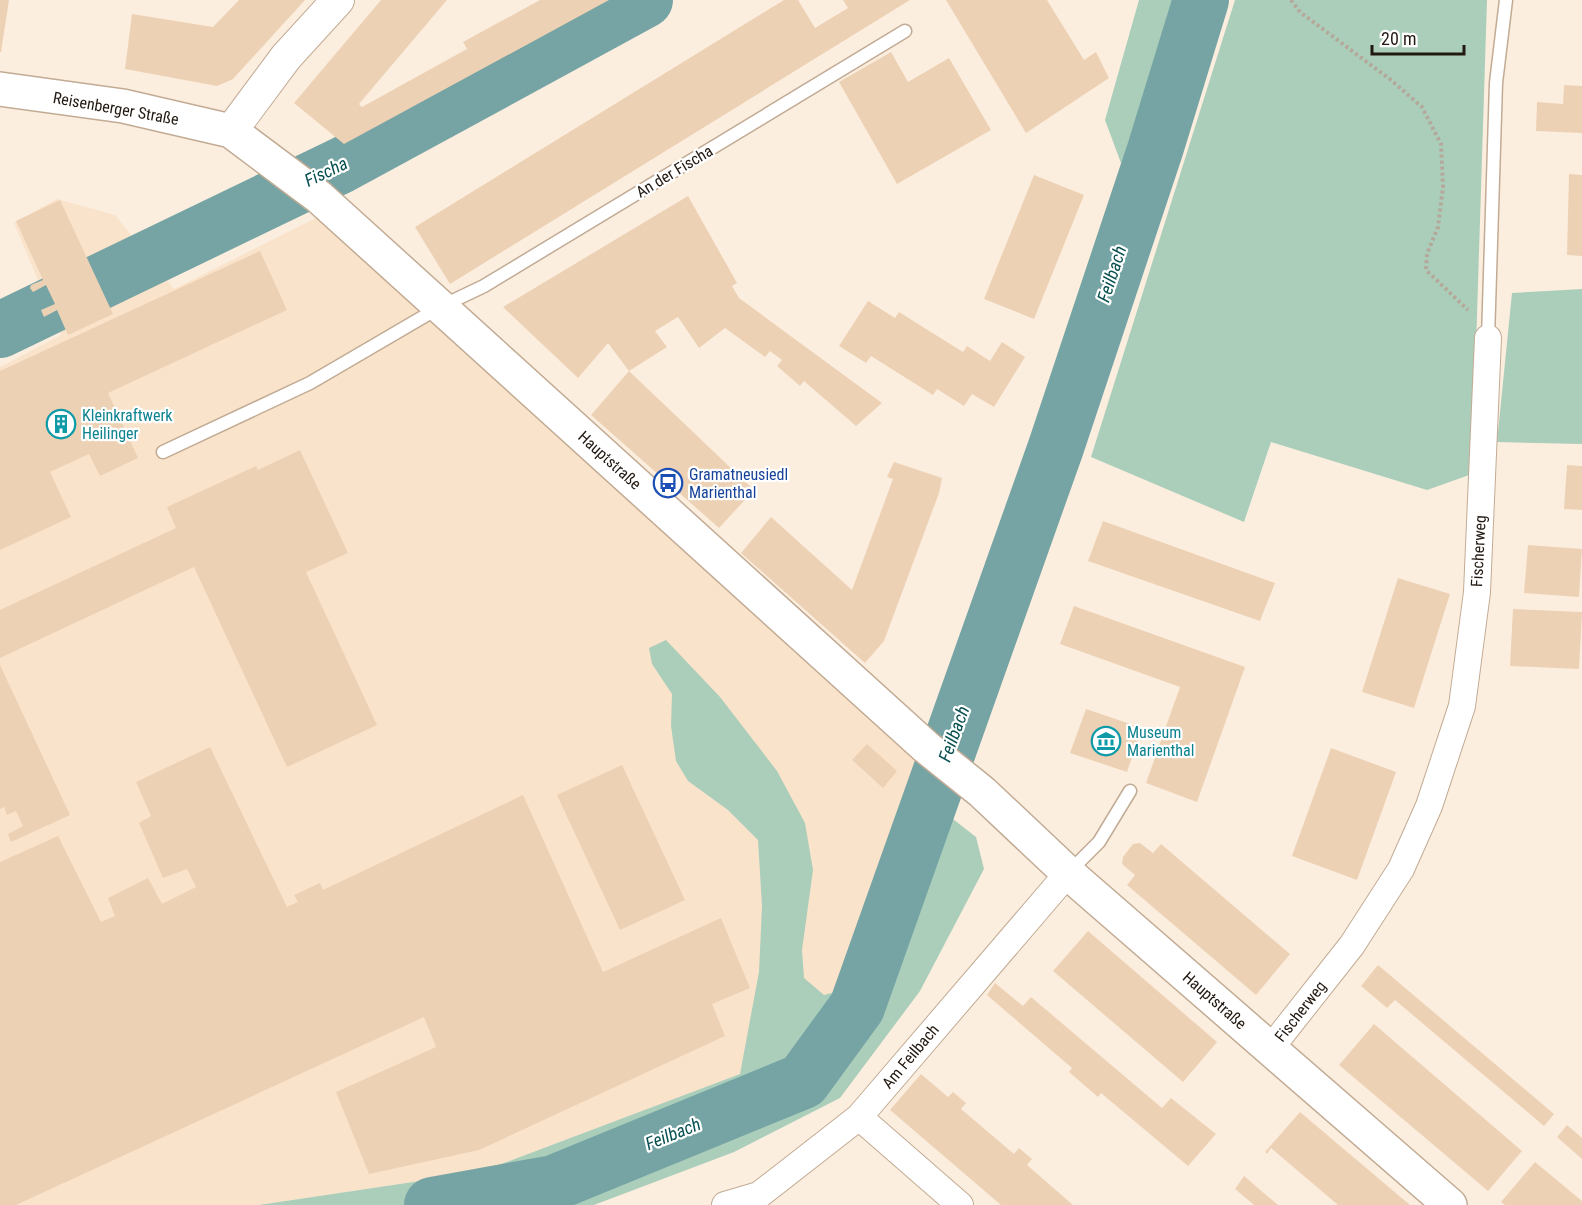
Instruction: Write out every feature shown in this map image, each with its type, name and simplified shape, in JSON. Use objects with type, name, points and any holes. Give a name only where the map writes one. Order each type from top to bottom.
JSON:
[{"type":"main road","name":"Reisenberger Straße","points":[[0,89],[123,106],[231,131]]},
{"type":"main road","name":"Hauptstraße","points":[[231,131],[319,197],[926,747],[982,792],[1068,873],[1450,1205]]},
{"type":"street","points":[[231,131],[286,57],[338,0]]},
{"type":"street","name":"Fischerweg","points":[[1270,1048],[1352,945],[1401,869],[1429,806],[1462,706],[1477,592],[1488,334]]},
{"type":"street","name":"Am Feilbach","points":[[725,1205],[762,1200],[859,1116],[1068,873]]},
{"type":"street","points":[[859,1116],[960,1205]]},
{"type":"lane","name":"Fischerweg","points":[[1488,334],[1496,83],[1506,0]]},
{"type":"lane","name":"An der Fischa","points":[[163,452],[310,383],[440,307],[484,286],[905,31]]},
{"type":"lane","points":[[1068,873],[1099,842],[1130,791]]},
{"type":"path","points":[[1291,0],[1300,12],[1391,80],[1422,107],[1441,144],[1443,187],[1438,228],[1427,254],[1426,270],[1488,334]]},
{"type":"shaded area","points":[[57,199],[115,215],[174,289],[324,214],[922,758],[867,947],[853,987],[826,1042],[480,1172],[259,1205],[0,1205],[0,367],[61,335],[14,223]]},
{"type":"green space","points":[[1139,0],[1188,0],[1131,190],[1105,120]]},
{"type":"green space","points":[[1235,0],[1487,0],[1472,474],[1427,490],[1271,442],[1244,522],[1091,457]]},
{"type":"green space","points":[[1582,289],[1582,444],[1497,442],[1512,293]]},
{"type":"green space","points":[[666,640],[720,697],[777,771],[805,823],[813,870],[802,950],[804,978],[824,995],[853,987],[867,947],[912,787],[976,837],[984,869],[920,991],[840,1098],[734,1152],[594,1205],[259,1205],[480,1172],[740,1074],[759,972],[762,906],[758,840],[728,810],[688,781],[676,761],[671,726],[672,694],[652,664],[649,648]]},
{"type":"building","points":[[0,0],[9,0],[1,52],[0,52]]},
{"type":"building","points":[[239,0],[305,0],[233,79],[217,86],[125,69],[132,14],[213,27]]},
{"type":"building","points":[[381,0],[447,0],[359,104],[362,107],[467,49],[463,42],[540,0],[609,0],[344,144],[294,103]]},
{"type":"building","points":[[784,0],[798,0],[815,28],[848,8],[843,0],[910,0],[450,284],[415,227]]},
{"type":"building","points":[[946,0],[1047,0],[1084,60],[1096,52],[1109,78],[1026,133]]},
{"type":"building","points":[[891,52],[908,82],[949,58],[991,130],[897,184],[839,82]]},
{"type":"building","points":[[1564,85],[1582,86],[1582,133],[1536,131],[1537,102],[1563,104]]},
{"type":"building","points":[[1569,174],[1582,175],[1582,256],[1567,255]]},
{"type":"building","points":[[1034,175],[1084,195],[1034,319],[984,299]]},
{"type":"building","points":[[688,196],[737,283],[732,286],[739,298],[882,403],[856,426],[804,381],[800,386],[777,366],[782,360],[770,351],[765,357],[725,328],[699,348],[678,317],[655,331],[667,347],[629,371],[608,343],[578,378],[503,307]]},
{"type":"building","points":[[60,200],[113,314],[68,335],[57,310],[44,317],[41,310],[55,304],[46,285],[33,292],[30,288],[31,285],[43,280],[16,221]]},
{"type":"building","name":"Kleinkraftwerk Heilinger","points":[[260,251],[287,310],[108,393],[138,458],[100,476],[89,454],[50,472],[71,517],[0,550],[0,371]]},
{"type":"building","points":[[868,301],[895,318],[899,312],[963,352],[967,346],[990,361],[1002,342],[1025,357],[994,407],[972,394],[964,406],[937,389],[933,395],[871,356],[866,363],[839,346]]},
{"type":"building","points":[[629,371],[754,490],[719,528],[591,415]]},
{"type":"building","points":[[300,450],[348,553],[306,572],[377,725],[287,767],[194,567],[0,658],[0,610],[176,528],[167,507],[256,466],[258,470]]},
{"type":"building","points":[[894,462],[942,478],[939,493],[884,641],[865,663],[741,553],[771,517],[852,590],[893,479],[887,477]]},
{"type":"building","points":[[1567,465],[1582,466],[1582,510],[1564,509]]},
{"type":"building","points":[[1103,521],[1275,583],[1260,621],[1088,561]]},
{"type":"building","points":[[1528,545],[1582,549],[1579,597],[1524,593]]},
{"type":"building","points":[[1398,578],[1450,594],[1414,708],[1362,692]]},
{"type":"building","points":[[1074,606],[1245,667],[1197,802],[1146,783],[1180,687],[1060,644]]},
{"type":"building","points":[[1513,609],[1582,612],[1579,669],[1510,666]]},
{"type":"building","points":[[0,665],[70,815],[11,842],[8,834],[23,826],[16,811],[7,815],[4,807],[0,809]]},
{"type":"building","name":"Museum Marienthal","points":[[1086,709],[1142,728],[1127,772],[1070,753]]},
{"type":"building","points":[[867,744],[897,771],[883,788],[852,760]]},
{"type":"building","points":[[210,747],[287,907],[298,902],[294,895],[320,883],[323,890],[523,795],[603,972],[721,918],[750,988],[712,1004],[725,1036],[479,1150],[369,1174],[336,1092],[436,1047],[424,1017],[16,1205],[0,1205],[0,862],[58,836],[101,922],[115,916],[108,898],[148,878],[162,904],[196,887],[187,869],[163,878],[139,823],[151,816],[136,782]]},
{"type":"building","points":[[1331,748],[1396,772],[1357,880],[1292,856]]},
{"type":"building","points":[[622,765],[685,900],[620,930],[557,795]]},
{"type":"building","points":[[1140,843],[1153,853],[1161,844],[1290,954],[1256,995],[1127,885],[1135,875],[1122,864],[1123,857],[1133,844]]},
{"type":"building","points":[[1088,931],[1217,1042],[1183,1082],[1053,971]]},
{"type":"building","points":[[1378,965],[1554,1114],[1544,1126],[1395,1000],[1387,1008],[1361,986]]},
{"type":"building","points":[[995,983],[1023,1006],[1031,997],[1162,1108],[1171,1098],[1216,1134],[1188,1166],[1101,1093],[1098,1097],[1069,1072],[1072,1068],[987,995]]},
{"type":"building","points":[[1374,1024],[1522,1151],[1488,1191],[1339,1065]]},
{"type":"building","points":[[921,1074],[948,1097],[953,1092],[966,1103],[961,1109],[1014,1154],[1019,1148],[1032,1159],[1027,1165],[1073,1205],[1001,1205],[890,1110]]},
{"type":"building","points":[[1300,1112],[1410,1205],[1338,1205],[1271,1148],[1267,1154],[1265,1152]]},
{"type":"building","points":[[1567,1125],[1582,1138],[1582,1159],[1557,1137]]},
{"type":"building","points":[[1535,1162],[1582,1201],[1582,1205],[1505,1205],[1501,1202]]},
{"type":"building","points":[[1244,1176],[1278,1205],[1254,1205],[1235,1189]]},
{"type":"waterway","name":"Fischa","points":[[0,330],[342,165],[645,0]]},
{"type":"waterway","name":"Feilbach","points":[[432,1205],[554,1183],[803,1081],[857,1007],[1056,447],[1155,150],[1201,0]]},
{"type":"place","name":"Kleinkraftwerk Heilinger","points":[[61,424]]},
{"type":"place","name":"Gramatneusiedl Marienthal","points":[[668,483]]},
{"type":"place","name":"Museum Marienthal","points":[[1106,741]]}]
